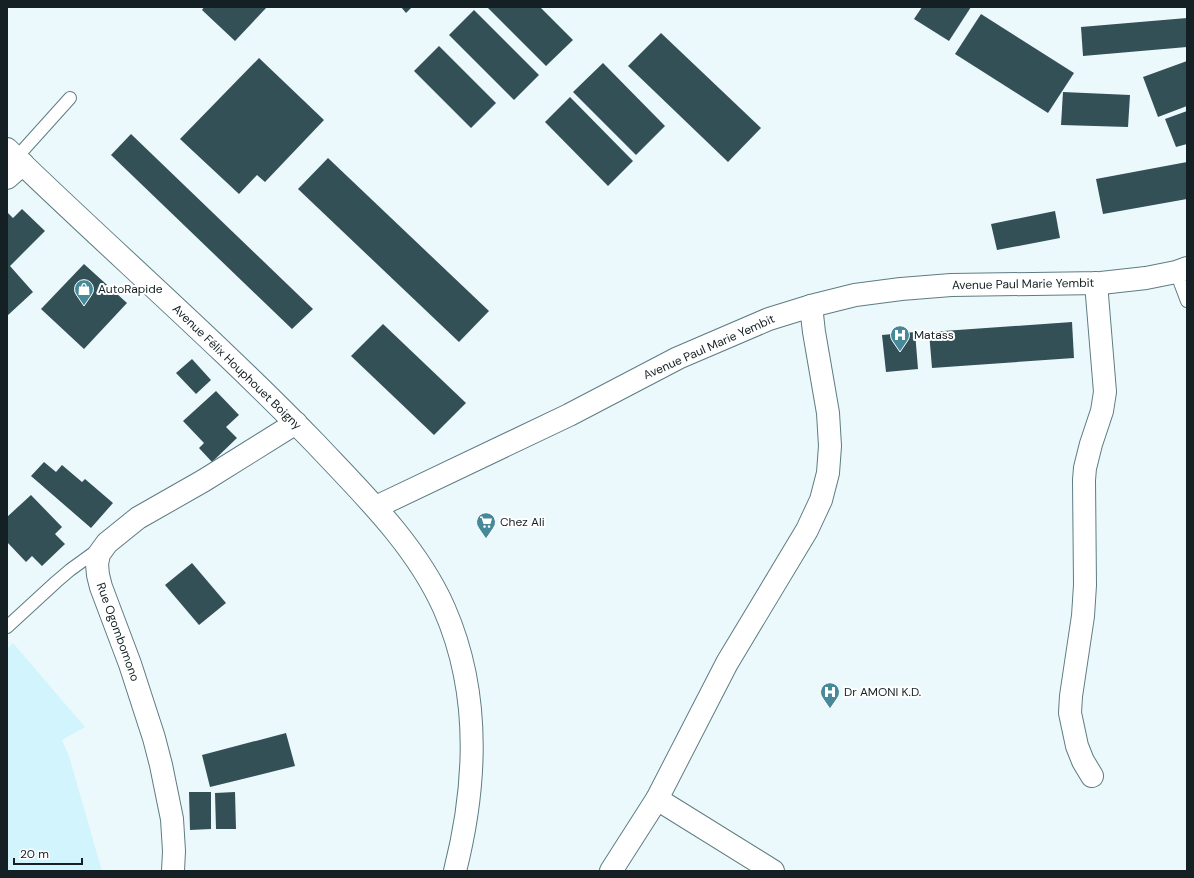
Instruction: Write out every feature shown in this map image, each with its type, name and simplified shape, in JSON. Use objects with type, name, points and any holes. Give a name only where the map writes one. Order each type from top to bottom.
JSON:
[{"type":"street","points":[[7,178],[15,157]]},
{"type":"street","name":"Avenue Félix Houphouet Boigny","points":[[15,157],[296,423],[376,506],[431,581],[444,609],[455,639],[464,671],[469,696],[472,731],[472,766],[469,799],[462,846],[455,871]]},
{"type":"street","name":"Avenue Paul Marie Yembit","points":[[376,506],[549,425],[678,358],[769,319],[811,306],[855,295],[902,289],[951,285],[1096,283],[1146,278],[1181,270]]},
{"type":"street","points":[[1092,776],[1083,761],[1077,746],[1070,713],[1084,592],[1085,468],[1102,411],[1105,392],[1096,283]]},
{"type":"street","points":[[611,871],[657,799],[727,663],[806,530],[821,500],[828,473],[830,446],[828,414],[811,306]]},
{"type":"street","name":"Rue Ogombomono","points":[[173,871],[174,851],[172,819],[156,744],[130,664],[108,608],[98,574],[97,564],[99,554],[107,543],[138,518],[202,481],[296,423]]},
{"type":"street","points":[[657,799],[773,871]]},
{"type":"lane","points":[[15,157],[70,98]]},
{"type":"lane","points":[[1181,270],[1187,301]]},
{"type":"lane","points":[[7,627],[70,570],[107,543]]},
{"type":"shaded area","points":[[13,643],[85,727],[62,740],[69,756],[102,871],[7,871],[7,649]]},
{"type":"building","points":[[204,7],[267,7],[235,41],[202,10]]},
{"type":"building","points":[[401,7],[412,7],[406,13]]},
{"type":"building","points":[[487,7],[540,7],[573,40],[546,66]]},
{"type":"building","points":[[922,7],[971,7],[949,41],[914,19]]},
{"type":"building","points":[[474,10],[539,75],[514,100],[449,35]]},
{"type":"building","points":[[981,14],[1074,73],[1048,113],[955,54]]},
{"type":"building","points":[[1187,18],[1187,47],[1083,56],[1081,27]]},
{"type":"building","points":[[661,33],[761,128],[728,162],[628,66]]},
{"type":"building","points":[[439,46],[496,103],[471,128],[414,71]]},
{"type":"building","points":[[259,58],[324,120],[265,182],[257,175],[239,194],[180,139]]},
{"type":"building","points":[[1187,61],[1187,106],[1158,117],[1143,77]]},
{"type":"building","points":[[603,63],[665,126],[636,155],[573,92]]},
{"type":"building","points":[[1063,92],[1130,95],[1128,127],[1061,125]]},
{"type":"building","points":[[570,97],[633,161],[608,186],[545,122]]},
{"type":"building","points":[[1187,111],[1187,144],[1176,147],[1165,119]]},
{"type":"building","points":[[131,134],[313,309],[292,329],[111,155]]},
{"type":"building","points":[[328,158],[489,311],[459,342],[298,189]]},
{"type":"building","points":[[1187,162],[1187,199],[1103,214],[1096,179]]},
{"type":"building","points":[[22,209],[45,231],[10,266],[33,292],[7,316],[7,212],[13,218]]},
{"type":"building","points":[[1055,211],[1060,238],[997,250],[991,224]]},
{"type":"building","name":"AutoRapide","points":[[84,264],[127,303],[84,349],[41,309]]},
{"type":"building","points":[[1072,322],[1074,358],[932,368],[929,332]]},
{"type":"building","points":[[383,324],[466,403],[434,435],[351,356]]},
{"type":"building","name":"Matass","points":[[915,332],[918,369],[886,372],[882,335]]},
{"type":"building","points":[[192,359],[211,380],[196,394],[176,373]]},
{"type":"building","points":[[216,391],[239,415],[226,427],[237,438],[212,462],[199,448],[204,443],[183,421]]},
{"type":"building","points":[[44,462],[56,472],[62,465],[82,482],[85,479],[113,503],[91,528],[31,476]]},
{"type":"building","points":[[31,495],[62,527],[55,534],[65,544],[42,566],[32,556],[26,562],[7,542],[7,517]]},
{"type":"building","points":[[192,563],[226,603],[199,625],[165,585]]},
{"type":"building","points":[[286,733],[295,766],[210,787],[202,755]]},
{"type":"building","points":[[189,792],[211,792],[211,829],[190,830]]},
{"type":"building","points":[[235,792],[236,829],[216,829],[215,793]]},
{"type":"place","name":"AutoRapide","points":[[84,306]]},
{"type":"place","name":"Matass","points":[[900,352]]},
{"type":"place","name":"Chez Ali","points":[[486,539]]},
{"type":"place","name":"Dr AMONI K.D.","points":[[830,709]]}]
